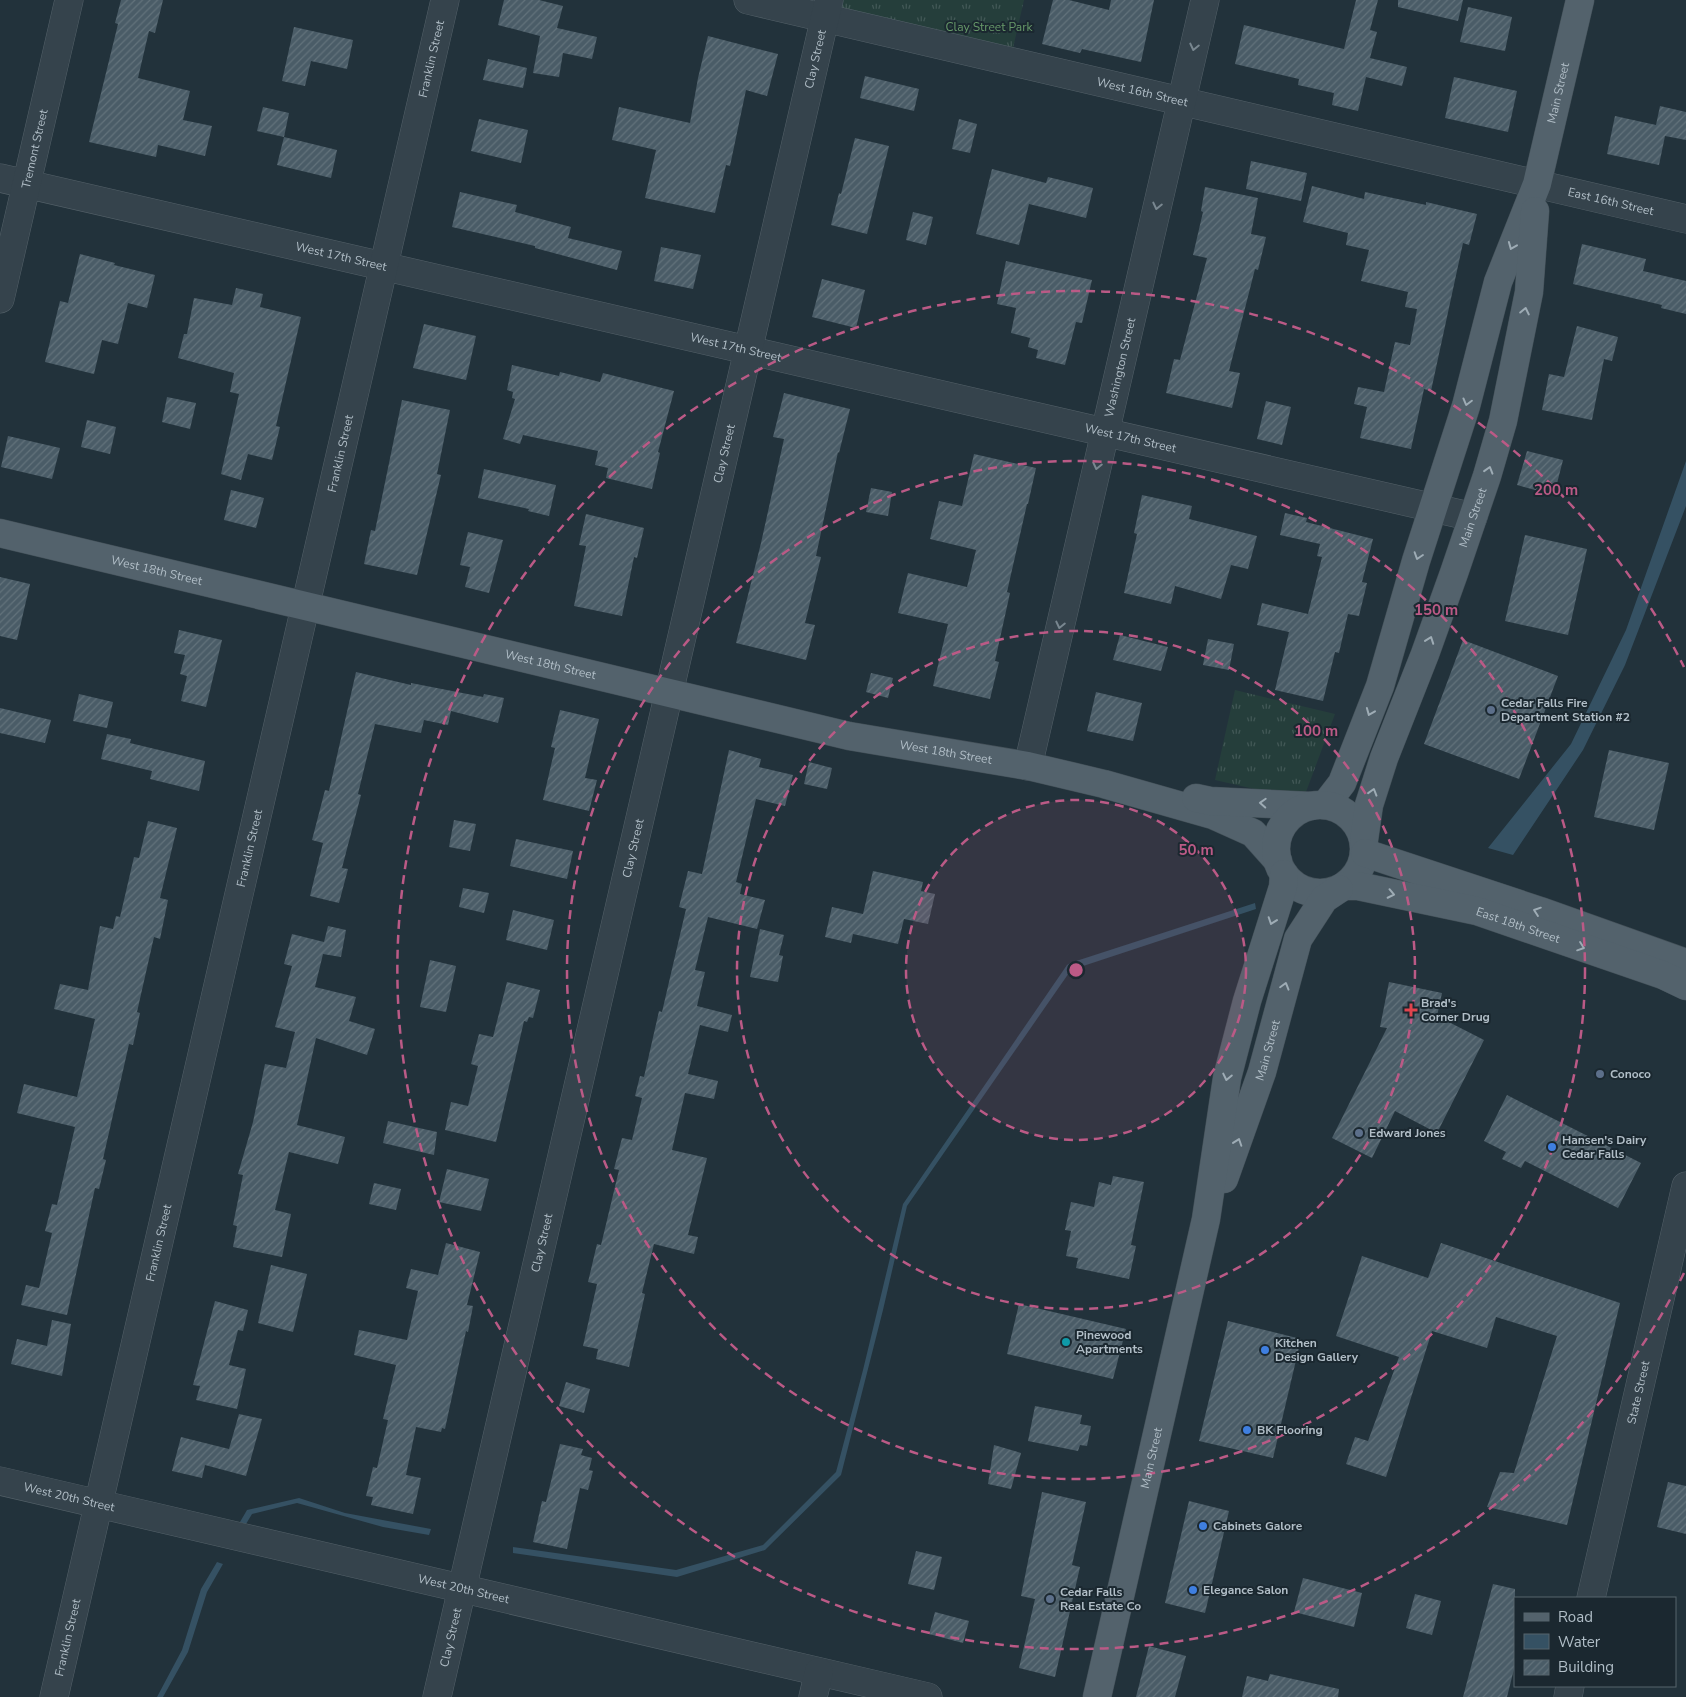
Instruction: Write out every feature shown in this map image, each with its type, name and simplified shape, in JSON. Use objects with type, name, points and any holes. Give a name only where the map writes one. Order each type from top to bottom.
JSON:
[{"type":"main road","name":"Main Street","points":[[1318,806],[1342,783],[1380,686],[1433,508],[1466,406],[1498,282],[1537,184],[1580,0]]},
{"type":"main road","name":"Main Street","points":[[1364,847],[1369,805],[1384,758],[1424,654],[1487,476],[1503,421],[1530,292],[1537,184]]},
{"type":"main road","name":"West 18th Street","points":[[0,534],[849,736],[1028,766],[1104,784],[1213,815],[1253,833],[1281,868]]},
{"type":"main road","name":"West 18th Street","points":[[1104,784],[1210,801],[1318,806]]},
{"type":"main road","points":[[1318,806],[1338,809],[1350,816],[1359,827],[1364,847],[1360,868],[1352,881],[1341,888],[1324,893],[1309,892],[1295,885],[1281,868],[1276,846],[1280,831],[1293,815],[1299,811],[1318,806]]},
{"type":"main road","name":"East 18th Street","points":[[1364,847],[1686,963]]},
{"type":"main road","name":"Main Street","points":[[1097,1697],[1206,1219],[1227,1078],[1247,1001],[1283,887],[1281,868]]},
{"type":"main road","name":"East 18th Street","points":[[1341,888],[1358,886],[1477,911],[1663,975],[1686,986]]},
{"type":"main road","name":"Main Street","points":[[1206,1219],[1229,1168],[1262,1072],[1298,939],[1324,899],[1341,888]]},
{"type":"street","name":"Tremont Street","points":[[0,299],[69,0]]},
{"type":"street","name":"Franklin Street","points":[[54,1697],[446,0]]},
{"type":"street","name":"West 16th Street","points":[[748,0],[827,9],[1182,102],[1537,184]]},
{"type":"street","name":"Washington Street","points":[[1028,766],[1205,0]]},
{"type":"street","name":"Clay Street","points":[[436,1697],[827,9]]},
{"type":"street","name":"West 17th Street","points":[[0,178],[1472,517]]},
{"type":"street","name":"East 16th Street","points":[[1537,184],[1686,219]]},
{"type":"street","name":"State Street","points":[[1591,1597],[1686,1186]]},
{"type":"street","name":"West 20th Street","points":[[0,1481],[461,1588],[816,1684],[928,1697]]},
{"type":"green space","name":"Clay Street Park","points":[[829,0],[1024,0],[1010,61],[825,18]]},
{"type":"green space","points":[[1235,690],[1335,714],[1303,800],[1215,780]]},
{"type":"water","points":[[1686,461],[1686,506],[1625,665],[1583,750],[1513,855],[1488,848],[1571,744],[1626,630]]},
{"type":"water","points":[[1255,903],[1256,909],[1071,970],[907,1206],[841,1475],[765,1550],[677,1577],[513,1553],[513,1547],[676,1570],[763,1545],[836,1472],[903,1204],[1067,965]]},
{"type":"water","points":[[299,1498],[345,1513],[431,1529],[429,1535],[383,1527],[297,1503],[252,1514],[246,1524],[240,1522],[247,1510]]},
{"type":"water","points":[[217,1562],[223,1564],[207,1592],[188,1652],[163,1697],[157,1697],[182,1650],[201,1589]]},
{"type":"building","points":[[121,0],[163,0],[155,33],[149,31],[138,78],[190,91],[183,120],[212,126],[205,156],[158,145],[156,157],[89,142],[118,24],[115,23]]},
{"type":"building","points":[[504,0],[539,0],[563,6],[557,28],[597,37],[592,59],[563,53],[559,77],[533,73],[540,36],[498,25]]},
{"type":"building","points":[[1053,0],[1069,0],[1109,10],[1111,0],[1154,0],[1141,62],[1082,49],[1080,53],[1042,44]]},
{"type":"building","points":[[1356,0],[1378,0],[1370,30],[1377,32],[1370,58],[1407,67],[1402,86],[1366,77],[1358,111],[1332,105],[1334,93],[1298,85],[1299,79],[1235,64],[1244,25],[1344,49]]},
{"type":"building","points":[[1398,0],[1463,0],[1458,21],[1398,7]]},
{"type":"building","points":[[1468,7],[1512,17],[1505,51],[1460,42]]},
{"type":"building","points":[[294,27],[353,40],[347,69],[311,61],[305,86],[282,81]]},
{"type":"building","points":[[708,36],[778,54],[767,96],[746,90],[730,166],[726,165],[715,213],[645,198],[656,150],[612,140],[619,107],[690,123]]},
{"type":"building","points":[[488,59],[527,68],[523,88],[483,80]]},
{"type":"building","points":[[865,76],[919,89],[914,111],[860,98]]},
{"type":"building","points":[[1454,77],[1517,91],[1508,132],[1445,118]]},
{"type":"building","points":[[1660,106],[1686,112],[1686,140],[1665,136],[1659,165],[1607,154],[1615,116],[1656,125]]},
{"type":"building","points":[[263,107],[289,113],[284,137],[257,131]]},
{"type":"building","points":[[479,119],[528,130],[521,163],[471,151]]},
{"type":"building","points":[[959,119],[977,124],[970,153],[952,149]]},
{"type":"building","points":[[284,137],[337,150],[331,178],[277,165]]},
{"type":"building","points":[[855,138],[889,146],[867,234],[831,225]]},
{"type":"building","points":[[1251,161],[1307,173],[1301,201],[1246,189]]},
{"type":"building","points":[[992,169],[1046,183],[1048,177],[1093,188],[1086,218],[1029,204],[1019,245],[976,234]]},
{"type":"building","points":[[1312,186],[1364,199],[1365,192],[1426,205],[1426,202],[1477,214],[1469,245],[1463,243],[1431,391],[1424,389],[1411,449],[1360,438],[1367,407],[1354,404],[1358,387],[1384,392],[1395,342],[1410,345],[1417,309],[1405,307],[1408,292],[1361,281],[1369,250],[1346,245],[1348,233],[1303,222]]},
{"type":"building","points":[[1205,187],[1258,198],[1251,234],[1266,237],[1258,270],[1255,269],[1229,371],[1240,373],[1232,408],[1166,393],[1174,359],[1180,360],[1207,258],[1193,255],[1203,212],[1201,211]]},
{"type":"building","points":[[460,192],[517,205],[515,212],[571,227],[568,238],[622,251],[617,270],[535,248],[535,246],[452,227]]},
{"type":"building","points":[[913,212],[933,217],[926,245],[906,240]]},
{"type":"building","points":[[1582,244],[1646,259],[1643,271],[1686,281],[1686,314],[1661,308],[1662,305],[1573,284]]},
{"type":"building","points":[[661,247],[701,255],[693,289],[654,281]]},
{"type":"building","points":[[80,254],[155,275],[147,308],[128,303],[118,344],[102,340],[94,374],[45,362],[60,301],[68,303]]},
{"type":"building","points":[[1006,261],[1092,280],[1082,323],[1076,322],[1065,365],[1036,358],[1038,350],[1028,347],[1030,338],[1011,333],[1016,308],[997,304]]},
{"type":"building","points":[[822,279],[865,290],[856,328],[812,317]]},
{"type":"building","points":[[236,288],[263,294],[260,307],[301,317],[276,426],[280,427],[272,460],[248,454],[241,480],[221,474],[239,394],[230,392],[234,373],[178,358],[184,334],[187,334],[194,298],[232,305]]},
{"type":"building","points":[[424,324],[476,336],[466,380],[413,368]]},
{"type":"building","points":[[1577,326],[1618,337],[1612,361],[1604,359],[1592,420],[1542,410],[1549,374],[1564,377]]},
{"type":"building","points":[[512,365],[559,376],[560,372],[600,382],[603,373],[674,391],[658,452],[660,453],[652,489],[606,478],[608,468],[595,465],[598,451],[523,435],[520,444],[503,439],[515,399],[512,398],[513,392],[507,390]]},
{"type":"building","points":[[784,393],[850,409],[838,452],[816,556],[821,557],[805,623],[815,625],[806,660],[736,643],[784,439],[773,437]]},
{"type":"building","points":[[167,397],[196,403],[190,429],[162,422]]},
{"type":"building","points":[[402,400],[450,410],[437,474],[441,475],[417,575],[364,564],[371,530],[375,531]]},
{"type":"building","points":[[1266,401],[1291,407],[1282,445],[1257,439]]},
{"type":"building","points":[[87,420],[116,427],[110,454],[81,447]]},
{"type":"building","points":[[8,436],[60,448],[52,479],[1,467]]},
{"type":"building","points":[[1527,451],[1563,460],[1554,495],[1517,485]]},
{"type":"building","points":[[974,454],[1036,468],[1007,592],[1010,593],[995,661],[999,662],[990,699],[933,686],[948,624],[898,613],[908,573],[967,587],[976,550],[930,539],[939,501],[962,506]]},
{"type":"building","points":[[484,469],[556,485],[549,516],[528,511],[529,509],[478,498]]},
{"type":"building","points":[[871,488],[892,492],[888,516],[866,512]]},
{"type":"building","points":[[231,490],[264,498],[256,528],[224,520]]},
{"type":"building","points":[[1142,495],[1192,506],[1189,519],[1257,536],[1248,569],[1231,565],[1221,599],[1175,586],[1171,604],[1124,593],[1137,534],[1134,533]]},
{"type":"building","points":[[1285,513],[1307,518],[1306,522],[1373,539],[1362,582],[1367,583],[1359,616],[1348,614],[1339,653],[1335,652],[1323,701],[1275,690],[1289,632],[1257,625],[1262,603],[1308,614],[1322,557],[1317,556],[1320,544],[1280,535]]},
{"type":"building","points":[[586,514],[644,528],[637,558],[634,557],[622,616],[574,606],[586,546],[579,545]]},
{"type":"building","points":[[468,532],[503,540],[489,593],[465,587],[470,567],[460,565]]},
{"type":"building","points":[[1525,535],[1587,549],[1568,635],[1505,621]]},
{"type":"building","points":[[0,577],[30,584],[17,640],[0,636]]},
{"type":"building","points":[[179,630],[222,640],[206,707],[181,701],[187,676],[180,674],[185,655],[174,653]]},
{"type":"building","points":[[1120,635],[1168,647],[1161,671],[1113,660]]},
{"type":"building","points":[[1208,639],[1234,644],[1229,670],[1203,665]]},
{"type":"building","name":"Cedar Falls Fire Department Station #2","points":[[1463,640],[1558,676],[1519,779],[1424,744]]},
{"type":"building","points":[[356,672],[411,685],[411,683],[483,697],[484,694],[504,698],[498,723],[451,711],[448,725],[424,720],[421,733],[375,724],[358,794],[361,795],[342,868],[348,869],[339,903],[310,896],[323,843],[312,840],[325,790],[329,791]]},
{"type":"building","points":[[871,673],[893,678],[888,698],[866,692]]},
{"type":"building","points":[[1096,692],[1142,703],[1133,741],[1087,731]]},
{"type":"building","points":[[79,694],[113,702],[107,728],[73,721]]},
{"type":"building","points":[[0,708],[51,720],[45,743],[0,733]]},
{"type":"building","points":[[560,710],[599,719],[585,778],[597,780],[589,811],[543,800],[555,748],[551,747]]},
{"type":"building","points":[[107,734],[131,739],[130,743],[205,761],[199,791],[150,779],[152,771],[101,759]]},
{"type":"building","points":[[729,750],[761,759],[759,767],[793,775],[785,806],[756,799],[736,882],[742,884],[740,894],[765,900],[757,929],[708,917],[695,970],[705,972],[697,1006],[732,1015],[728,1032],[700,1025],[688,1074],[718,1081],[714,1099],[685,1093],[672,1150],[707,1158],[688,1235],[698,1237],[694,1254],[654,1244],[642,1293],[645,1294],[629,1367],[596,1359],[598,1349],[583,1346],[597,1284],[588,1282],[597,1244],[601,1245],[619,1170],[614,1169],[622,1138],[632,1140],[642,1098],[635,1096],[640,1076],[644,1077],[659,1011],[662,1012],[686,909],[679,907],[688,871],[702,874]]},
{"type":"building","points":[[1609,750],[1669,763],[1654,830],[1594,817]]},
{"type":"building","points":[[809,762],[832,768],[827,789],[804,784]]},
{"type":"building","points":[[454,820],[476,824],[470,851],[449,847]]},
{"type":"building","points":[[148,821],[177,828],[160,898],[168,900],[160,939],[154,937],[137,1012],[140,1013],[133,1045],[129,1044],[103,1159],[106,1160],[99,1189],[95,1188],[67,1315],[21,1305],[26,1285],[39,1288],[52,1233],[45,1231],[52,1204],[57,1205],[75,1127],[17,1113],[24,1084],[77,1097],[95,1019],[54,1009],[60,984],[88,990],[100,926],[113,929],[116,916],[120,917],[134,857],[139,858]]},
{"type":"building","points":[[516,839],[573,851],[567,879],[510,866]]},
{"type":"building","points":[[873,871],[923,882],[921,891],[935,894],[928,924],[904,919],[898,944],[853,934],[851,943],[825,937],[832,907],[863,914]]},
{"type":"building","points":[[463,888],[489,893],[484,913],[459,907]]},
{"type":"building","points":[[513,910],[554,920],[547,950],[506,940]]},
{"type":"building","points":[[328,926],[346,930],[341,957],[323,954],[315,987],[356,997],[349,1021],[375,1029],[367,1055],[316,1038],[297,1125],[345,1137],[338,1164],[289,1152],[275,1210],[291,1214],[282,1257],[233,1247],[237,1226],[233,1225],[243,1175],[238,1174],[253,1122],[265,1064],[286,1068],[295,1032],[275,1027],[292,966],[284,964],[292,934],[324,942]]},
{"type":"building","points":[[760,929],[784,935],[779,955],[783,956],[778,982],[750,977]]},
{"type":"building","points":[[430,960],[456,966],[446,1012],[420,1007]]},
{"type":"building","points":[[507,982],[540,990],[533,1018],[529,1017],[527,1022],[524,1021],[496,1142],[445,1130],[451,1102],[468,1106],[478,1066],[471,1064],[479,1034],[493,1037]]},
{"type":"building","points":[[1389,982],[1442,993],[1437,1016],[1484,1040],[1437,1133],[1395,1111],[1372,1158],[1332,1138],[1387,1028],[1380,1027]]},
{"type":"building","name":"Hansen's Dairy Cedar Falls","points":[[1507,1095],[1641,1163],[1618,1208],[1525,1161],[1521,1168],[1502,1159],[1506,1152],[1484,1141]]},
{"type":"building","points":[[388,1121],[437,1132],[434,1155],[383,1143]]},
{"type":"building","points":[[447,1169],[489,1179],[481,1211],[439,1202]]},
{"type":"building","points":[[1113,1176],[1144,1182],[1131,1245],[1136,1246],[1129,1279],[1076,1268],[1078,1258],[1066,1256],[1071,1231],[1065,1230],[1071,1202],[1094,1207],[1099,1182],[1111,1185]]},
{"type":"building","points":[[374,1183],[401,1189],[396,1210],[369,1204]]},
{"type":"building","points":[[446,1243],[480,1252],[467,1305],[473,1306],[468,1332],[466,1331],[445,1429],[442,1428],[441,1432],[416,1427],[406,1475],[421,1478],[413,1514],[371,1505],[373,1497],[366,1496],[373,1467],[377,1468],[388,1420],[383,1419],[396,1365],[354,1355],[359,1330],[407,1340],[418,1291],[406,1288],[411,1269],[438,1275]]},
{"type":"building","points":[[1441,1243],[1620,1303],[1567,1525],[1487,1507],[1500,1472],[1514,1473],[1557,1336],[1496,1317],[1487,1348],[1432,1331],[1386,1477],[1346,1464],[1355,1437],[1368,1441],[1399,1357],[1336,1336],[1362,1256],[1428,1278]]},
{"type":"building","points":[[271,1265],[307,1274],[293,1332],[258,1323]]},
{"type":"building","points":[[215,1301],[248,1310],[243,1331],[238,1330],[229,1365],[246,1369],[237,1409],[196,1400],[200,1386],[193,1385]]},
{"type":"building","name":"Pinewood Apartments","points":[[1019,1304],[1126,1329],[1113,1379],[1007,1354]]},
{"type":"building","points":[[52,1320],[71,1324],[62,1376],[11,1364],[17,1339],[47,1346]]},
{"type":"building","points":[[1228,1321],[1301,1339],[1273,1458],[1199,1441]]},
{"type":"building","points":[[566,1382],[590,1389],[584,1413],[559,1406]]},
{"type":"building","points":[[1035,1406],[1082,1415],[1080,1424],[1091,1426],[1087,1446],[1080,1445],[1078,1451],[1028,1441]]},
{"type":"building","points":[[239,1414],[262,1419],[246,1476],[205,1465],[202,1478],[172,1471],[181,1437],[229,1449]]},
{"type":"building","points":[[560,1444],[583,1449],[581,1455],[592,1458],[589,1470],[593,1471],[588,1490],[580,1488],[567,1549],[533,1542],[542,1501],[546,1502]]},
{"type":"building","points":[[994,1445],[1021,1453],[1011,1489],[988,1484]]},
{"type":"building","points":[[1668,1482],[1686,1486],[1686,1534],[1657,1527]]},
{"type":"building","points":[[1042,1492],[1086,1502],[1072,1565],[1080,1567],[1055,1677],[1019,1668],[1035,1599],[1021,1596]]},
{"type":"building","points":[[1189,1501],[1229,1511],[1205,1613],[1165,1603]]},
{"type":"building","points":[[916,1551],[942,1557],[934,1590],[908,1584]]},
{"type":"building","points":[[1303,1578],[1362,1593],[1354,1627],[1294,1612]]},
{"type":"building","points":[[1493,1584],[1515,1589],[1514,1669],[1507,1697],[1463,1697]]},
{"type":"building","points":[[1415,1594],[1441,1601],[1432,1635],[1406,1628]]},
{"type":"building","points":[[935,1612],[969,1621],[963,1643],[929,1634]]},
{"type":"building","points":[[1149,1646],[1186,1656],[1175,1697],[1136,1697]]},
{"type":"building","points":[[1270,1674],[1339,1689],[1338,1697],[1242,1697],[1247,1676],[1268,1681]]},
{"type":"place","name":"Cedar Falls Fire Department Station #2","points":[[1491,710]]},
{"type":"place","name":"Brad's Corner Drug","points":[[1411,1010]]},
{"type":"place","name":"Conoco","points":[[1600,1074]]},
{"type":"place","name":"Edward Jones","points":[[1359,1133]]},
{"type":"place","name":"Hansen's Dairy Cedar Falls","points":[[1552,1147]]},
{"type":"place","name":"Pinewood Apartments","points":[[1066,1342]]},
{"type":"place","name":"Kitchen Design Gallery","points":[[1265,1350]]},
{"type":"place","name":"BK Flooring","points":[[1247,1430]]},
{"type":"place","name":"Cabinets Galore","points":[[1203,1526]]},
{"type":"place","name":"Elegance Salon","points":[[1193,1590]]},
{"type":"place","name":"Cedar Falls Real Estate Co","points":[[1050,1599]]}]
